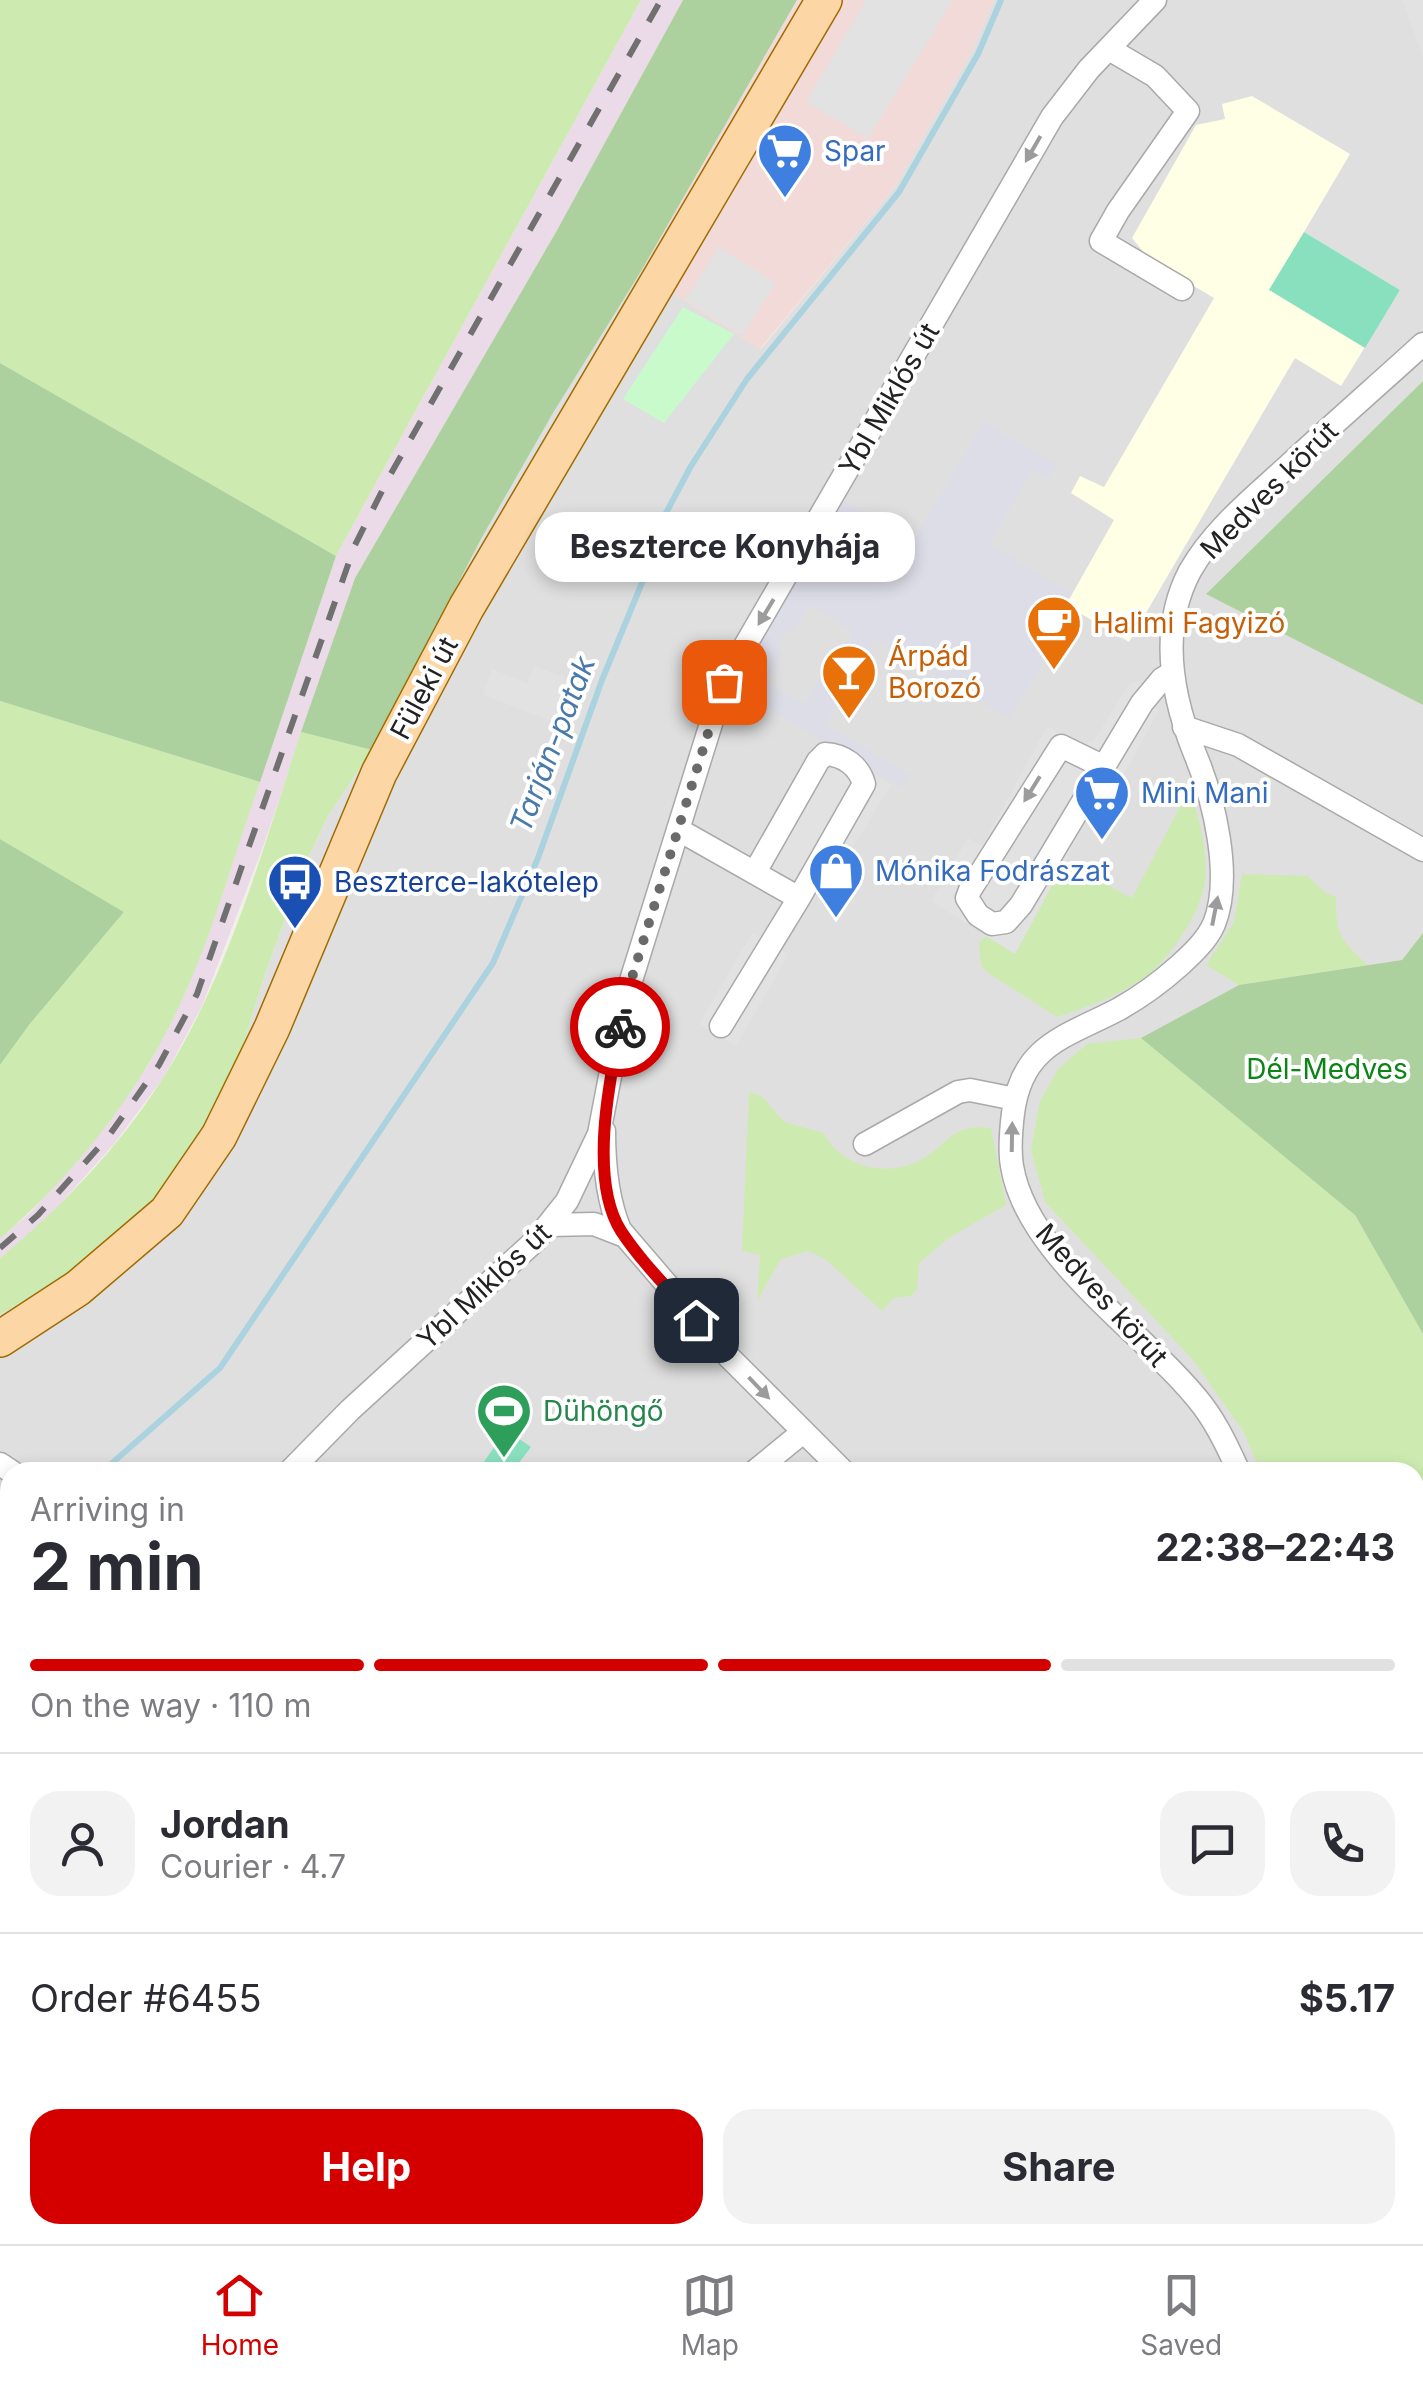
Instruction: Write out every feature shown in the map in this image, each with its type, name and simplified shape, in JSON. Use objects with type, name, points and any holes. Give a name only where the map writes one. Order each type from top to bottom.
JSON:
[{"type":"main road","name":"Füleki út","points":[[0,1339],[90,1280],[166,1212],[220,1136],[272,1028],[379,773],[456,626],[824,0]]},
{"type":"street","name":"Ybl Miklós út","points":[[299,1462],[550,1226],[568,1200],[595,1146],[624,1003],[724,682],[1052,117],[1088,69],[1155,0]]},
{"type":"street","points":[[1108,49],[1154,76],[1188,112],[1100,241],[1182,289]]},
{"type":"street","name":"Medves körút","points":[[1234,1462],[1202,1404],[1066,1264],[1039,1228],[1021,1198],[1012,1165],[1015,1100],[1020,1078],[1044,1048],[1066,1032],[1117,1010],[1154,988],[1200,946],[1214,923],[1221,861],[1214,808],[1175,698],[1172,673],[1178,604],[1190,572],[1214,539],[1288,465],[1423,344]]},
{"type":"street","points":[[1102,766],[1061,746],[970,890],[967,898],[978,915],[992,924],[1006,922],[1021,905],[1142,703],[1172,673]]},
{"type":"street","points":[[1184,726],[1238,745],[1423,850]]},
{"type":"street","points":[[722,1026],[864,784],[856,767],[836,755],[826,754],[818,761],[754,872]]},
{"type":"street","points":[[679,830],[799,898]]},
{"type":"street","points":[[865,1144],[958,1092],[970,1090],[1015,1100]]},
{"type":"street","points":[[604,1110],[608,1188],[612,1211],[625,1236],[730,1358],[834,1462]]},
{"type":"street","points":[[550,1226],[600,1225],[625,1236]]},
{"type":"street","points":[[766,1462],[803,1432]]},
{"type":"shaded area","points":[[641,0],[683,0],[556,232],[355,578],[264,844],[202,1006],[164,1077],[114,1144],[43,1223],[0,1258],[0,1239],[31,1212],[101,1132],[147,1067],[186,991],[336,556]]},
{"type":"shaded area","points":[[797,0],[994,0],[972,51],[894,188],[760,349],[640,273]]},
{"type":"shaded area","points":[[866,0],[953,0],[868,139],[806,102]]},
{"type":"shaded area","points":[[994,0],[1423,0],[1423,381],[1207,593],[1423,705],[1423,933],[1402,960],[1355,1215],[1423,1334],[1423,1462],[0,1462],[0,1315],[95,1258],[146,1209],[185,1162],[239,1058],[265,974],[307,860],[328,816],[372,750],[481,539],[553,413],[640,273],[761,349],[894,188],[972,51]]},
{"type":"shaded area","points":[[1402,0],[1423,0],[1423,57]]},
{"type":"shaded area","points":[[1252,96],[1350,154],[1304,232],[1400,290],[1341,386],[1295,358],[1129,642],[1066,605],[1114,520],[1071,493],[1080,476],[1104,487],[1214,298],[1150,260],[1132,238],[1196,125],[1225,119],[1222,104]]},
{"type":"shaded area","points":[[719,247],[776,283],[742,336],[685,300]]},
{"type":"shaded area","points":[[983,422],[1057,464],[1048,480],[1032,471],[989,544],[1072,593],[1066,604],[1074,609],[1010,719],[874,640],[857,667],[839,657],[853,632],[810,605],[778,647],[784,653],[767,682],[803,704],[820,678],[844,693],[826,724],[910,775],[901,788],[732,687],[842,499],[914,540]]},
{"type":"shaded area","points":[[534,666],[582,684],[567,727],[483,695],[492,669],[527,683]]},
{"type":"shaded area","points":[[1148,678],[1158,712],[1123,777],[1113,772],[1015,954],[931,901],[968,838],[982,846],[1047,727],[1083,744],[1093,742],[1129,684]]},
{"type":"shaded area","points":[[825,747],[891,785],[822,897],[754,858]]},
{"type":"shaded area","points":[[752,933],[789,954],[736,1046],[699,1024]]},
{"type":"green space","points":[[0,0],[641,0],[336,556],[0,363]]},
{"type":"green space","points":[[683,0],[797,0],[481,539],[372,750],[301,732],[355,578],[556,232]]},
{"type":"green space","points":[[1304,232],[1400,290],[1365,348],[1269,290]]},
{"type":"green space","points":[[683,307],[734,334],[664,423],[623,399]]},
{"type":"green space","points":[[0,363],[336,556],[260,782],[0,701]]},
{"type":"green space","points":[[1423,381],[1423,705],[1206,594]]},
{"type":"green space","points":[[0,701],[260,782],[197,966],[151,1060],[82,1156],[0,1239],[0,1065],[124,912],[0,839]]},
{"type":"green space","points":[[301,732],[372,750],[328,816],[307,860],[216,1114],[185,1162],[146,1209],[95,1258],[0,1315],[0,1258],[46,1218],[109,1151],[146,1103],[186,1039],[242,910]]},
{"type":"green space","points":[[1189,790],[1204,846],[1203,893],[1184,932],[1149,974],[1105,999],[1057,1017],[981,966],[979,943],[986,936],[1015,954],[1064,862],[1132,898]]},
{"type":"green space","points":[[0,839],[124,912],[0,1065]]},
{"type":"green space","points":[[1242,874],[1308,876],[1324,892],[1336,897],[1342,936],[1368,965],[1239,985],[1206,965],[1234,922]]},
{"type":"green space","name":"Dél-Medves","points":[[1423,933],[1423,1334],[1355,1215],[1141,1038],[1239,985],[1402,960]]},
{"type":"green space","points":[[1141,1038],[1355,1215],[1423,1334],[1423,1462],[1257,1462],[1243,1431],[1193,1360],[1045,1202],[1031,1150],[1040,1101],[1058,1069],[1087,1044]]},
{"type":"green space","points":[[749,1092],[762,1096],[784,1122],[824,1133],[840,1153],[875,1168],[914,1163],[956,1133],[976,1127],[991,1128],[1006,1205],[950,1237],[919,1263],[917,1290],[910,1296],[894,1298],[882,1311],[825,1259],[808,1251],[781,1259],[757,1301],[760,1255],[742,1251]]},
{"type":"green space","name":"Dühöngő","points":[[506,1430],[531,1447],[520,1462],[484,1462]]},
{"type":"waterway","name":"Tarján-patak","points":[[113,1462],[220,1368],[493,963],[538,858],[602,680],[644,578],[658,528],[691,466],[747,379],[899,192],[978,54],[1001,0]]},
{"type":"railway","points":[[0,1248],[38,1215],[108,1137],[159,1065],[197,994],[355,545],[389,477],[661,0]]},
{"type":"way so far","points":[[620,1027],[624,1003],[724,682]]},
{"type":"place","name":"Spar","points":[[785,200]]},
{"type":"place","name":"Halimi Fagyizó","points":[[1054,672]]},
{"type":"place","name":"Beszterce Konyhája","points":[[724,682]]},
{"type":"place","name":"Árpád Borozó","points":[[849,721]]},
{"type":"place","name":"Mini Mani","points":[[1102,842]]},
{"type":"place","name":"Mónika Fodrászat","points":[[836,920]]},
{"type":"place","name":"Beszterce-lakótelep","points":[[295,931]]},
{"type":"place","name":"Dühöngő","points":[[504,1460]]},
{"type":"route","points":[[620,1027],[604,1110],[612,1211],[620,1230],[696,1320]]}]
